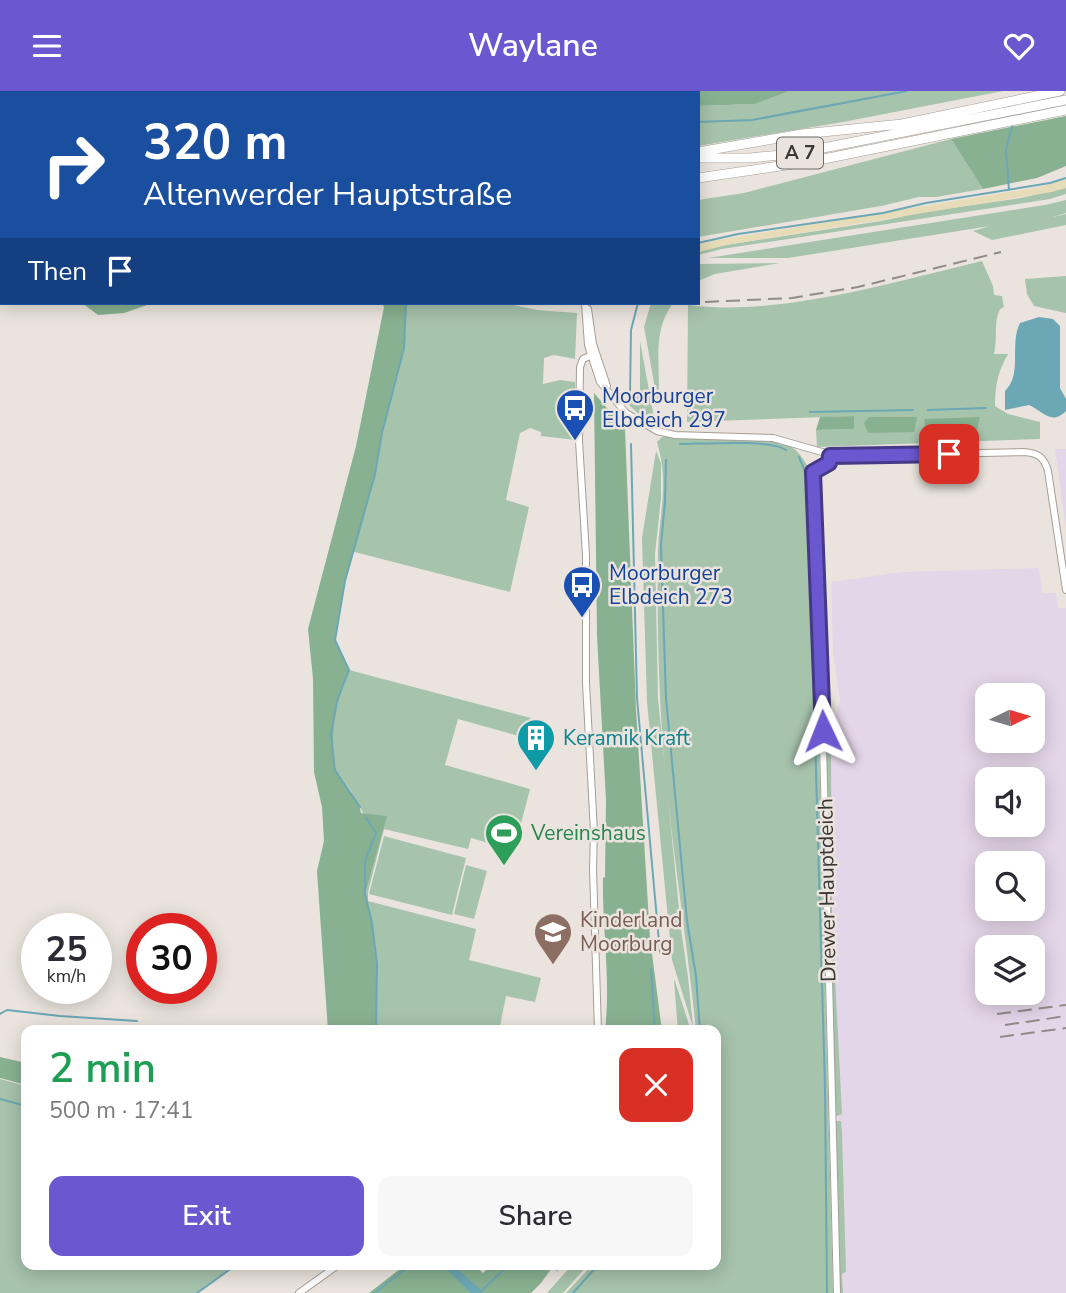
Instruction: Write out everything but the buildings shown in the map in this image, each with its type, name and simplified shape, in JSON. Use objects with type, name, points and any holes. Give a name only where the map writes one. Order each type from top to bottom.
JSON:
[{"type":"highway","name":"A 7","points":[[700,155],[749,158],[793,154],[1060,91]]},
{"type":"highway","name":"A 7","points":[[700,155],[802,134],[901,129],[1066,100]]},
{"type":"highway","name":"A 7","points":[[700,178],[814,161],[1066,110]]},
{"type":"street","points":[[586,305],[594,347],[609,392]]},
{"type":"street","points":[[586,305],[585,329],[590,356],[598,377],[626,413],[657,431],[676,435],[773,438],[830,456],[1024,452],[1040,455],[1048,471],[1066,590]]},
{"type":"street","points":[[594,347],[590,356],[583,359],[580,367],[579,442],[586,555],[586,683],[594,820],[598,1025]]},
{"type":"street","name":"Drewer Hauptdeich","points":[[830,456],[829,463],[813,472],[822,705],[837,1293]]},
{"type":"street","points":[[299,1293],[331,1270]]},
{"type":"shaded area","points":[[1055,449],[1066,449],[1066,528]]},
{"type":"shaded area","points":[[1039,568],[1042,593],[1056,593],[1058,608],[1066,608],[1066,1293],[843,1293],[828,751],[846,748],[845,739],[837,736],[832,728],[840,701],[833,651],[831,582],[902,572]]},
{"type":"green space","points":[[700,91],[790,91],[755,104],[700,106]]},
{"type":"green space","points":[[790,91],[1003,91],[700,146],[700,106],[755,104]]},
{"type":"green space","points":[[1066,116],[1066,166],[1037,178],[983,189],[951,139]]},
{"type":"green space","points":[[951,139],[983,189],[936,197],[919,197],[700,237],[700,200],[744,193]]},
{"type":"green space","points":[[1066,188],[1066,194],[1050,199],[700,254],[700,252],[726,245],[1021,198]]},
{"type":"green space","points":[[1066,200],[1066,213],[1053,217],[1066,214],[1066,225],[992,240],[973,231],[990,226],[788,258],[708,258],[1045,205]]},
{"type":"green space","points":[[982,261],[994,295],[1002,296],[1004,307],[1000,309],[997,320],[994,354],[1008,354],[998,379],[995,406],[1008,414],[1040,422],[1040,439],[817,447],[816,430],[854,429],[854,416],[687,422],[688,305],[723,307],[797,302]]},
{"type":"green space","points":[[780,263],[715,274],[700,280],[700,264]]},
{"type":"green space","points":[[1066,276],[1066,313],[1034,306],[1027,294],[1025,279]]},
{"type":"green space","points":[[85,305],[147,305],[124,313],[98,315]]},
{"type":"green space","points":[[383,305],[406,305],[404,348],[382,433],[375,474],[345,581],[335,640],[349,670],[338,701],[333,733],[336,771],[357,801],[361,813],[387,816],[365,894],[377,964],[376,1025],[328,1025],[317,871],[324,841],[322,807],[314,772],[313,679],[308,629],[356,446]]},
{"type":"green space","points":[[391,305],[514,305],[577,313],[575,359],[554,355],[544,358],[543,384],[560,380],[575,382],[576,440],[541,436],[541,432],[530,428],[520,433],[506,500],[529,507],[510,592],[339,548]]},
{"type":"green space","points":[[650,305],[672,305],[659,339],[658,405],[644,327]]},
{"type":"green space","points":[[640,341],[655,423],[641,416],[629,405],[629,394],[640,394]]},
{"type":"green space","points":[[594,393],[625,429],[636,709],[650,938],[661,1025],[606,1025],[603,878],[606,800],[597,636]]},
{"type":"green space","points":[[854,416],[854,429],[816,430],[820,417]]},
{"type":"green space","points":[[869,417],[917,417],[914,432],[868,433],[864,423]]},
{"type":"green space","points":[[980,417],[977,430],[951,434],[926,430],[924,419]]},
{"type":"green space","points":[[662,437],[729,438],[780,443],[798,452],[812,477],[833,1293],[566,1293],[587,1270],[721,1270],[721,1025],[695,1025],[671,823],[659,662],[658,543],[663,473],[657,442]]},
{"type":"green space","points":[[656,451],[661,463],[661,498],[655,554],[658,698],[693,1025],[672,960],[647,702],[642,538]]},
{"type":"green space","points":[[349,670],[531,718],[526,738],[458,719],[445,765],[530,789],[514,850],[471,838],[468,849],[384,829],[368,892],[368,901],[476,929],[469,960],[541,978],[535,1002],[506,996],[500,1025],[376,1025],[377,964],[365,894],[366,818],[336,770],[331,735],[337,701]]},
{"type":"green space","points":[[825,750],[831,754],[832,917],[842,1114],[837,1116],[834,1115]]},
{"type":"green space","points":[[384,836],[466,858],[452,915],[369,894]]},
{"type":"green space","points":[[466,865],[487,871],[474,919],[454,914]]},
{"type":"green space","points":[[674,980],[689,1025],[678,1025]]},
{"type":"green space","points":[[0,1057],[21,1062],[21,1084],[0,1078]]},
{"type":"green space","points":[[0,1079],[21,1085],[21,1270],[229,1270],[197,1293],[0,1293]]},
{"type":"green space","points":[[835,1121],[841,1121],[842,1133],[846,1272],[842,1274],[843,1293],[839,1293]]},
{"type":"green space","points":[[399,1270],[480,1270],[483,1273],[486,1270],[550,1270],[531,1293],[369,1293]]},
{"type":"green space","points":[[568,1270],[584,1270],[563,1293],[547,1293]]},
{"type":"sand","points":[[1066,179],[1066,188],[1052,192],[700,252],[700,244],[718,240],[1040,187]]},
{"type":"water","points":[[1039,317],[1053,319],[1060,326],[1060,388],[1066,399],[1066,411],[1056,417],[1047,416],[1029,405],[1005,410],[1005,391],[1015,368],[1020,323]]},
{"type":"water","points":[[447,1270],[459,1270],[483,1292],[471,1293]]},
{"type":"waterway","points":[[700,122],[752,120],[907,91]]},
{"type":"waterway","points":[[1009,190],[1006,150],[1013,123]]},
{"type":"waterway","points":[[700,243],[738,234],[883,213],[1066,178]]},
{"type":"waterway","points":[[360,807],[335,770],[331,735],[337,701],[349,670],[335,640],[345,581],[375,474],[382,433],[404,348],[406,305]]},
{"type":"waterway","points":[[630,396],[631,330],[637,305]]},
{"type":"waterway","points":[[928,410],[986,408]]},
{"type":"waterway","points":[[810,412],[913,410]]},
{"type":"waterway","points":[[680,444],[752,443],[786,450]]},
{"type":"waterway","points":[[631,444],[637,698],[660,953]]},
{"type":"waterway","points":[[799,457],[808,490],[825,1088],[827,1293]]},
{"type":"waterway","points":[[666,460],[661,545],[666,698],[700,1025]]},
{"type":"waterway","points":[[366,818],[376,833],[365,861],[365,894],[377,964],[376,1025]]},
{"type":"waterway","points":[[651,969],[655,1025]]},
{"type":"waterway","points":[[0,1014],[7,1010],[137,1021]]},
{"type":"waterway","points":[[0,1099],[21,1105]]},
{"type":"waterway","points":[[197,1293],[229,1270]]},
{"type":"waterway","points":[[374,1293],[404,1270]]},
{"type":"waterway","points":[[479,1293],[504,1270]]},
{"type":"waterway","points":[[573,1293],[594,1270]]},
{"type":"railway","points":[[705,302],[792,298],[858,287],[1001,252]]},
{"type":"railway","points":[[997,1014],[1066,1005]]},
{"type":"railway","points":[[1005,1025],[1066,1016]]},
{"type":"railway","points":[[1000,1037],[1066,1028]]},
{"type":"place","name":"Moorburger Elbdeich 297","points":[[575,442]]},
{"type":"place","name":"Moorburger Elbdeich 273","points":[[582,619]]},
{"type":"place","name":"Keramik Kraft","points":[[536,772]]},
{"type":"place","name":"Vereinshaus","points":[[504,867]]},
{"type":"place","name":"Kinderland Moorburg","points":[[553,966]]},
{"type":"route","points":[[823,731],[813,472],[829,463],[830,456],[949,454]]}]
